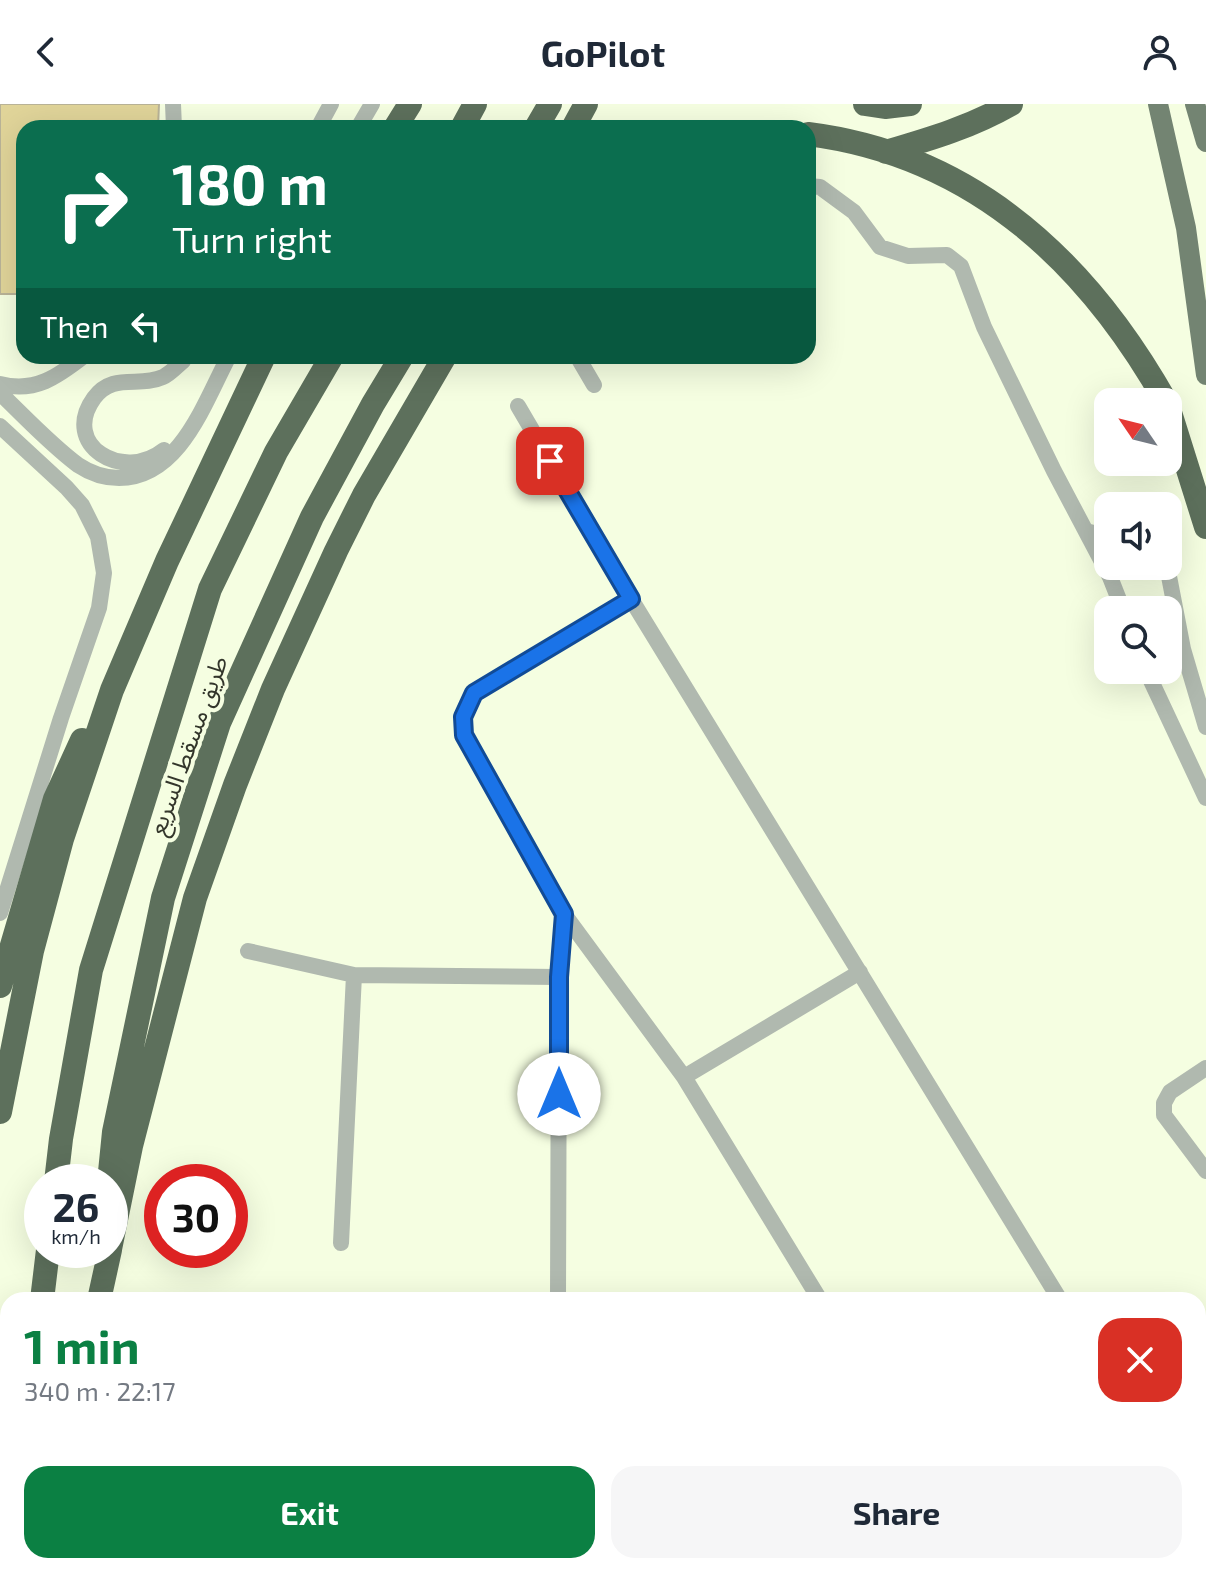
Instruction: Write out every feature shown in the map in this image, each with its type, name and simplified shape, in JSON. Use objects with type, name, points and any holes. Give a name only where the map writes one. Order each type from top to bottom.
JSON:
[{"type":"highway","points":[[865,104],[885,107],[910,104]]},
{"type":"highway","points":[[886,152],[951,133],[1011,104]]},
{"type":"highway","points":[[816,135],[886,152],[964,185],[1021,224],[1061,258],[1111,315],[1158,388]]},
{"type":"highway","points":[[0,1112],[32,951],[54,867],[112,690],[167,561],[260,364]]},
{"type":"highway","name":"طريق مسقط السريع","points":[[58,1164],[91,970],[210,589],[276,452],[327,364]]},
{"type":"highway","name":"طريق مسقط السريع","points":[[111,1164],[117,1117],[163,898],[219,723],[312,517],[398,364]]},
{"type":"highway","points":[[127,1164],[166,1005],[205,870],[257,730],[305,616],[364,495],[440,364]]},
{"type":"highway","points":[[402,432],[449,364]]},
{"type":"highway","points":[[1182,451],[1206,527]]},
{"type":"highway","points":[[0,986],[55,799],[75,753],[112,690]]},
{"type":"highway","points":[[43,1292],[46,1268]]},
{"type":"highway","points":[[100,1292],[102,1268]]},
{"type":"highway","points":[[101,1292],[106,1268]]},
{"type":"main road","points":[[1195,104],[1206,142]]},
{"type":"main road","points":[[1161,112],[1186,228],[1206,375]]},
{"type":"street","points":[[816,187],[854,212],[880,247],[908,256],[947,255],[961,266],[984,327],[1094,544]]},
{"type":"street","points":[[0,384],[19,387],[39,385],[57,377],[74,364]]},
{"type":"street","points":[[179,364],[164,377],[122,380],[105,387],[88,408],[86,435],[104,458],[132,464],[160,453],[184,423],[198,415]]},
{"type":"street","points":[[0,393],[79,466],[112,478],[137,476],[162,464],[172,455],[198,415],[225,364]]},
{"type":"street","points":[[582,364],[594,385]]},
{"type":"street","points":[[518,406],[631,599],[1055,1292]]},
{"type":"street","points":[[0,426],[82,505],[98,537],[104,573],[99,608],[0,913]]},
{"type":"street","points":[[1086,531],[1094,533]]},
{"type":"street","points":[[1170,580],[1183,649],[1206,727]]},
{"type":"street","points":[[631,599],[474,693],[463,717],[464,735],[564,914],[684,1077],[815,1292]]},
{"type":"street","points":[[1153,684],[1206,798]]},
{"type":"street","points":[[558,1292],[559,977],[564,914]]},
{"type":"street","points":[[248,951],[354,975],[559,977]]},
{"type":"street","points":[[684,1077],[860,972]]},
{"type":"street","points":[[341,1243],[354,975]]},
{"type":"street","points":[[1206,1068],[1170,1092],[1164,1103],[1164,1115],[1206,1171]]},
{"type":"building","points":[[0,104],[159,104],[158,120],[16,120],[16,294],[0,294]]},
{"type":"route","points":[[550,461],[631,599],[474,693],[463,717],[464,735],[564,914],[559,977],[559,1094]]}]
